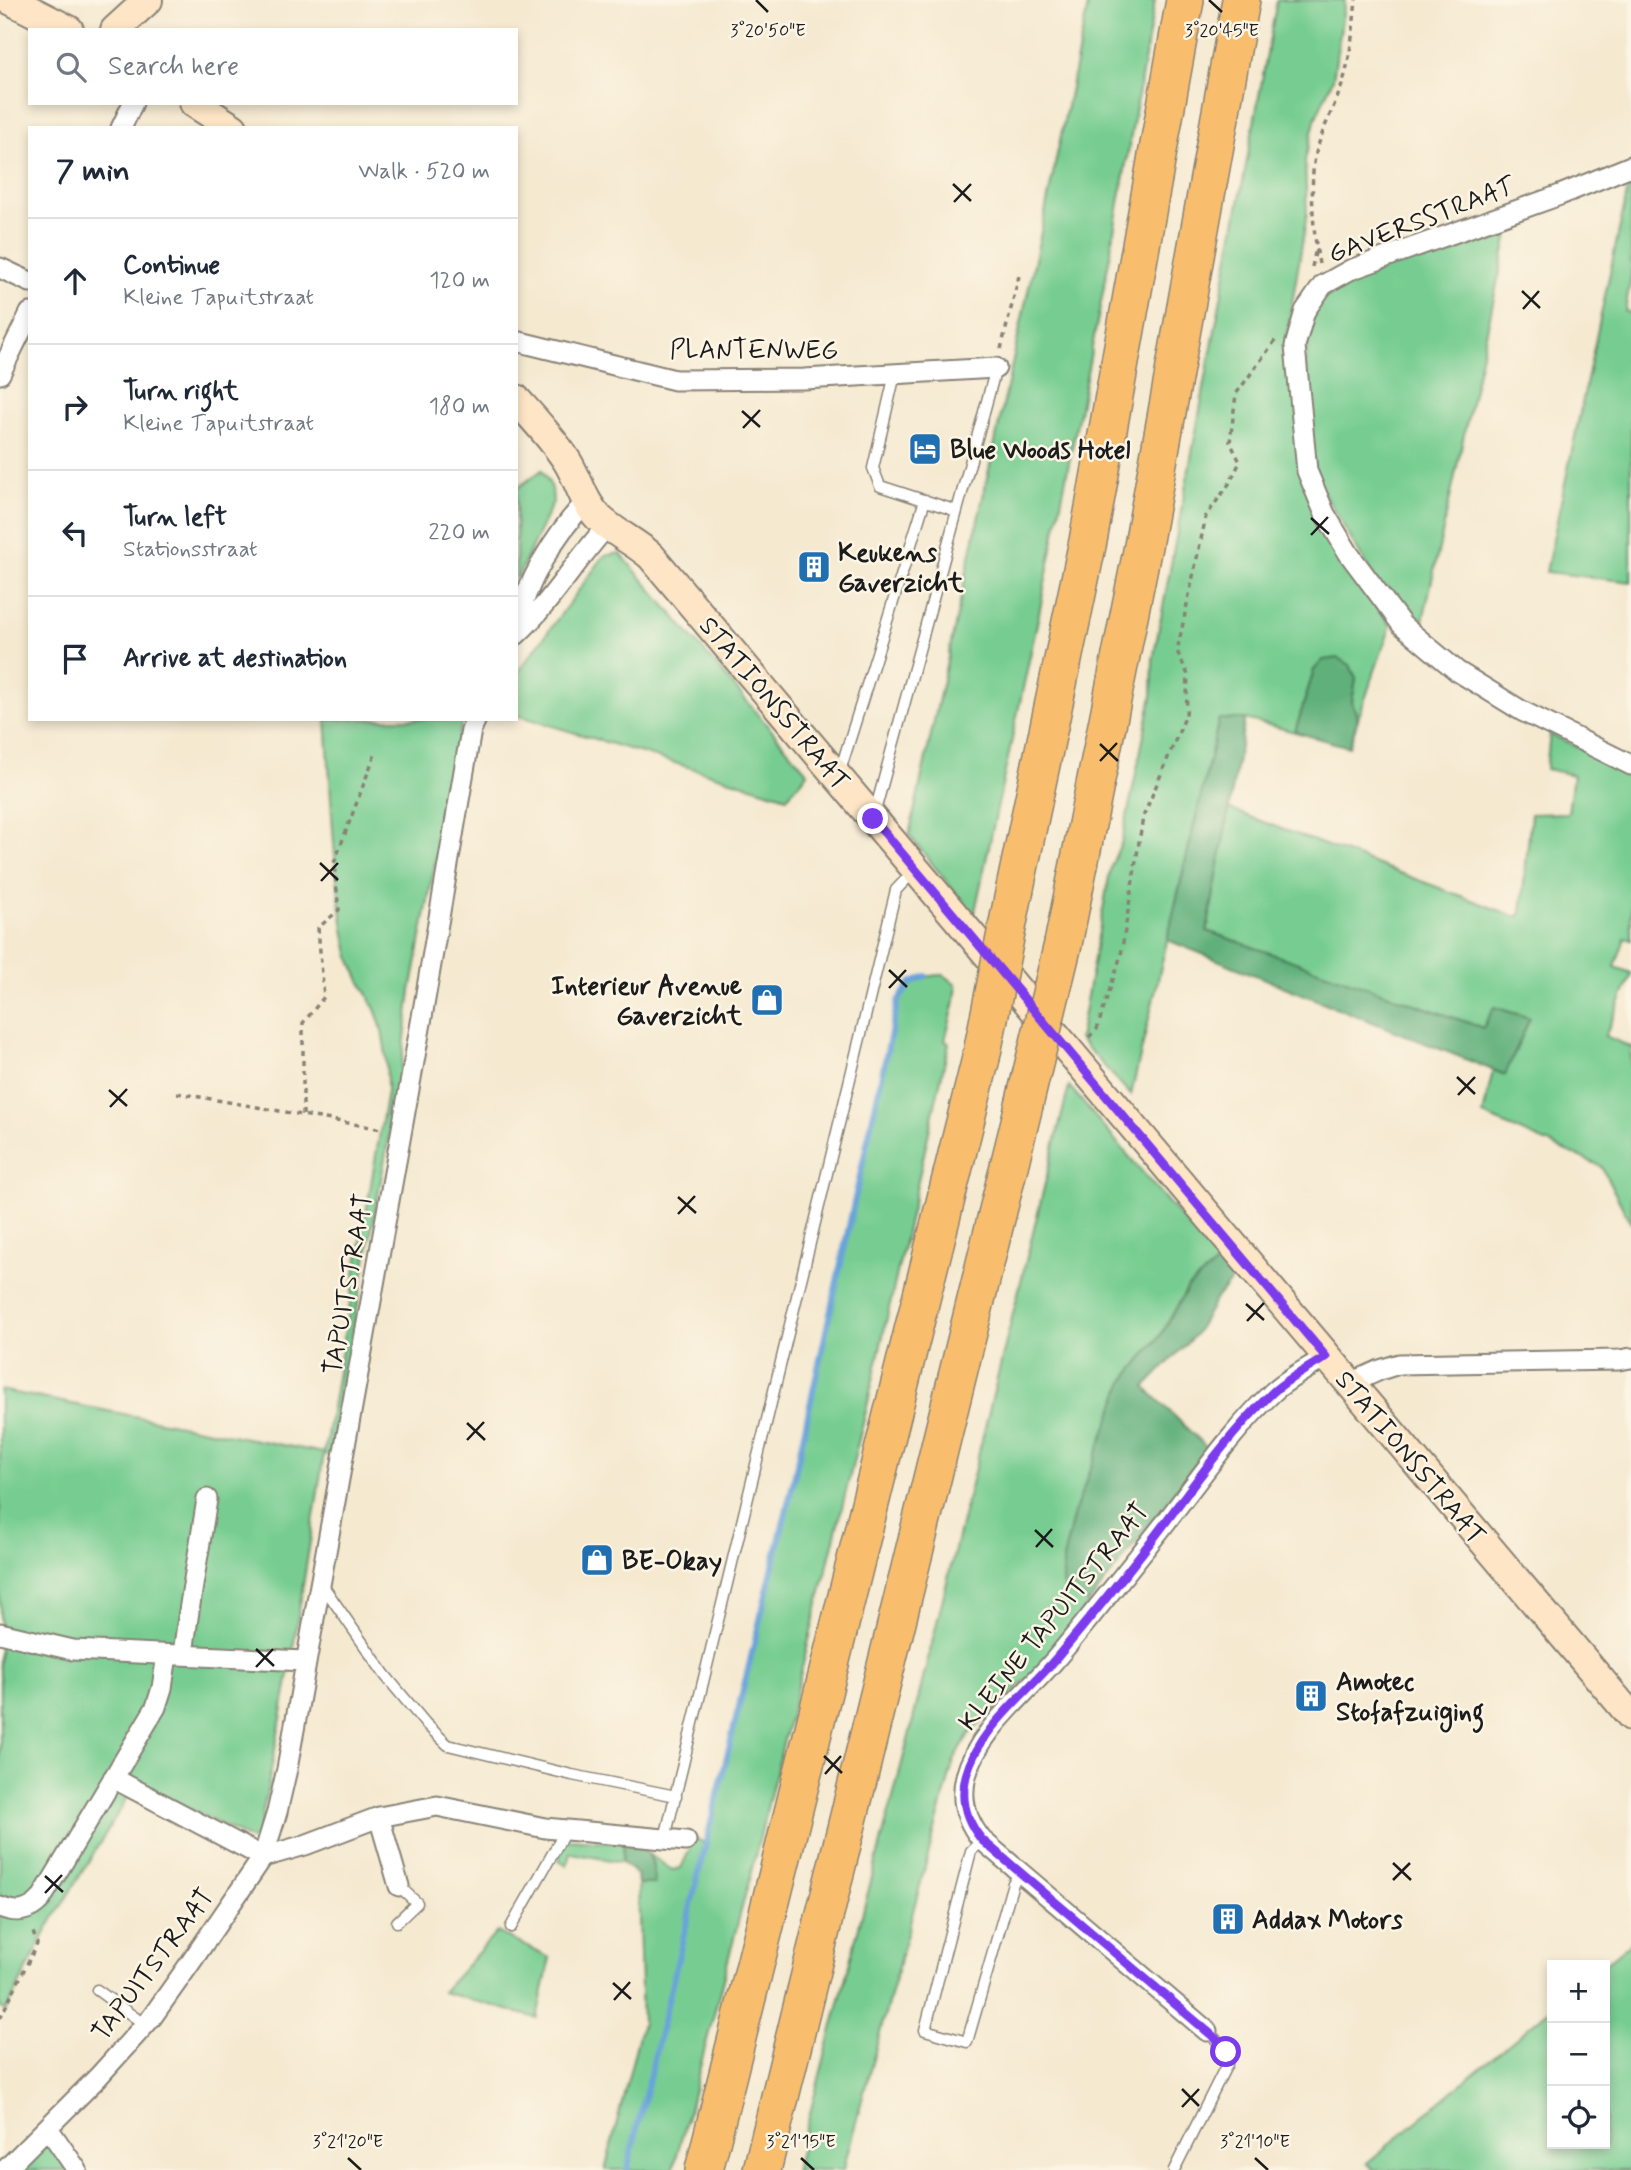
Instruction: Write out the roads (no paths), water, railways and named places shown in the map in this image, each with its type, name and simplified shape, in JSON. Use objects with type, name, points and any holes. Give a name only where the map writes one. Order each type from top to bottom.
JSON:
[{"type":"highway","points":[[704,2170],[981,1058],[1088,541],[1185,0]]},
{"type":"highway","points":[[762,2170],[1063,944],[1143,546],[1241,0]]},
{"type":"street","points":[[10,0],[65,28]]},
{"type":"street","points":[[117,28],[148,0]]},
{"type":"street","points":[[122,126],[132,105]]},
{"type":"street","points":[[197,105],[230,126]]},
{"type":"street","name":"GAVERSSTRAAT","points":[[1631,166],[1560,195],[1350,270],[1317,279],[1295,346],[1307,471],[1325,514],[1349,554],[1402,625],[1457,671],[1522,711],[1631,765]]},
{"type":"street","points":[[0,268],[28,281]]},
{"type":"street","points":[[0,374],[28,317]]},
{"type":"street","name":"PLANTENWEG","points":[[518,341],[675,380],[804,379],[996,368]]},
{"type":"street","name":"STATIONSSTRAAT","points":[[518,401],[569,464],[586,502],[608,526],[633,540],[651,556],[1631,1716]]},
{"type":"street","points":[[518,618],[548,552],[566,523],[586,502]]},
{"type":"street","points":[[518,633],[534,619],[590,545],[608,526]]},
{"type":"street","name":"TAPUITSTRAAT","points":[[5,2170],[145,2024],[263,1857],[287,1769],[402,1133],[471,730],[475,721]]},
{"type":"street","name":"KLEINE TAPUITSTRAAT","points":[[1207,2031],[982,1840],[966,1814],[963,1797],[966,1776],[976,1751],[992,1729],[1057,1657],[1229,1438],[1275,1390],[1326,1357]]},
{"type":"street","points":[[1349,1384],[1399,1364],[1568,1362],[1631,1358]]},
{"type":"street","points":[[0,1907],[16,1912],[25,1910],[41,1899],[156,1707],[175,1655],[194,1586],[207,1500]]},
{"type":"street","points":[[0,1633],[73,1650],[305,1661]]},
{"type":"street","points":[[113,1778],[263,1857],[305,1845],[379,1816],[437,1806],[545,1828],[686,1841]]},
{"type":"street","points":[[379,1816],[399,1886]]},
{"type":"street","points":[[48,2127],[77,2170]]},
{"type":"lane","points":[[873,819],[996,368]]},
{"type":"lane","points":[[895,374],[873,468],[880,486],[957,511]]},
{"type":"lane","points":[[838,778],[925,500]]},
{"type":"lane","points":[[665,1838],[896,890],[916,869]]},
{"type":"lane","points":[[321,1583],[385,1675],[425,1723],[448,1745],[572,1776],[676,1796]]},
{"type":"lane","points":[[512,1927],[566,1830]]},
{"type":"lane","points":[[982,1840],[971,1851],[925,2030],[968,2042],[1013,1883],[1021,1874]]},
{"type":"lane","points":[[397,1922],[417,1903],[399,1886]]},
{"type":"lane","points":[[97,1990],[145,2024]]},
{"type":"lane","points":[[1174,2170],[1227,2064],[1226,2052],[1221,2043],[1207,2031]]},
{"type":"waterway","points":[[627,2170],[793,1483],[898,1001],[911,983],[926,976]]},
{"type":"place","name":"Blue Woods Hotel","points":[[925,449]]},
{"type":"place","name":"Keukens Gaverzicht","points":[[814,567]]},
{"type":"place","name":"Interieur Avenue Gaverzicht","points":[[767,1000]]},
{"type":"place","name":"BE-Okay","points":[[597,1560]]},
{"type":"place","name":"Amotec Stofafzuiging","points":[[1311,1696]]},
{"type":"place","name":"Addax Motors","points":[[1228,1919]]}]
